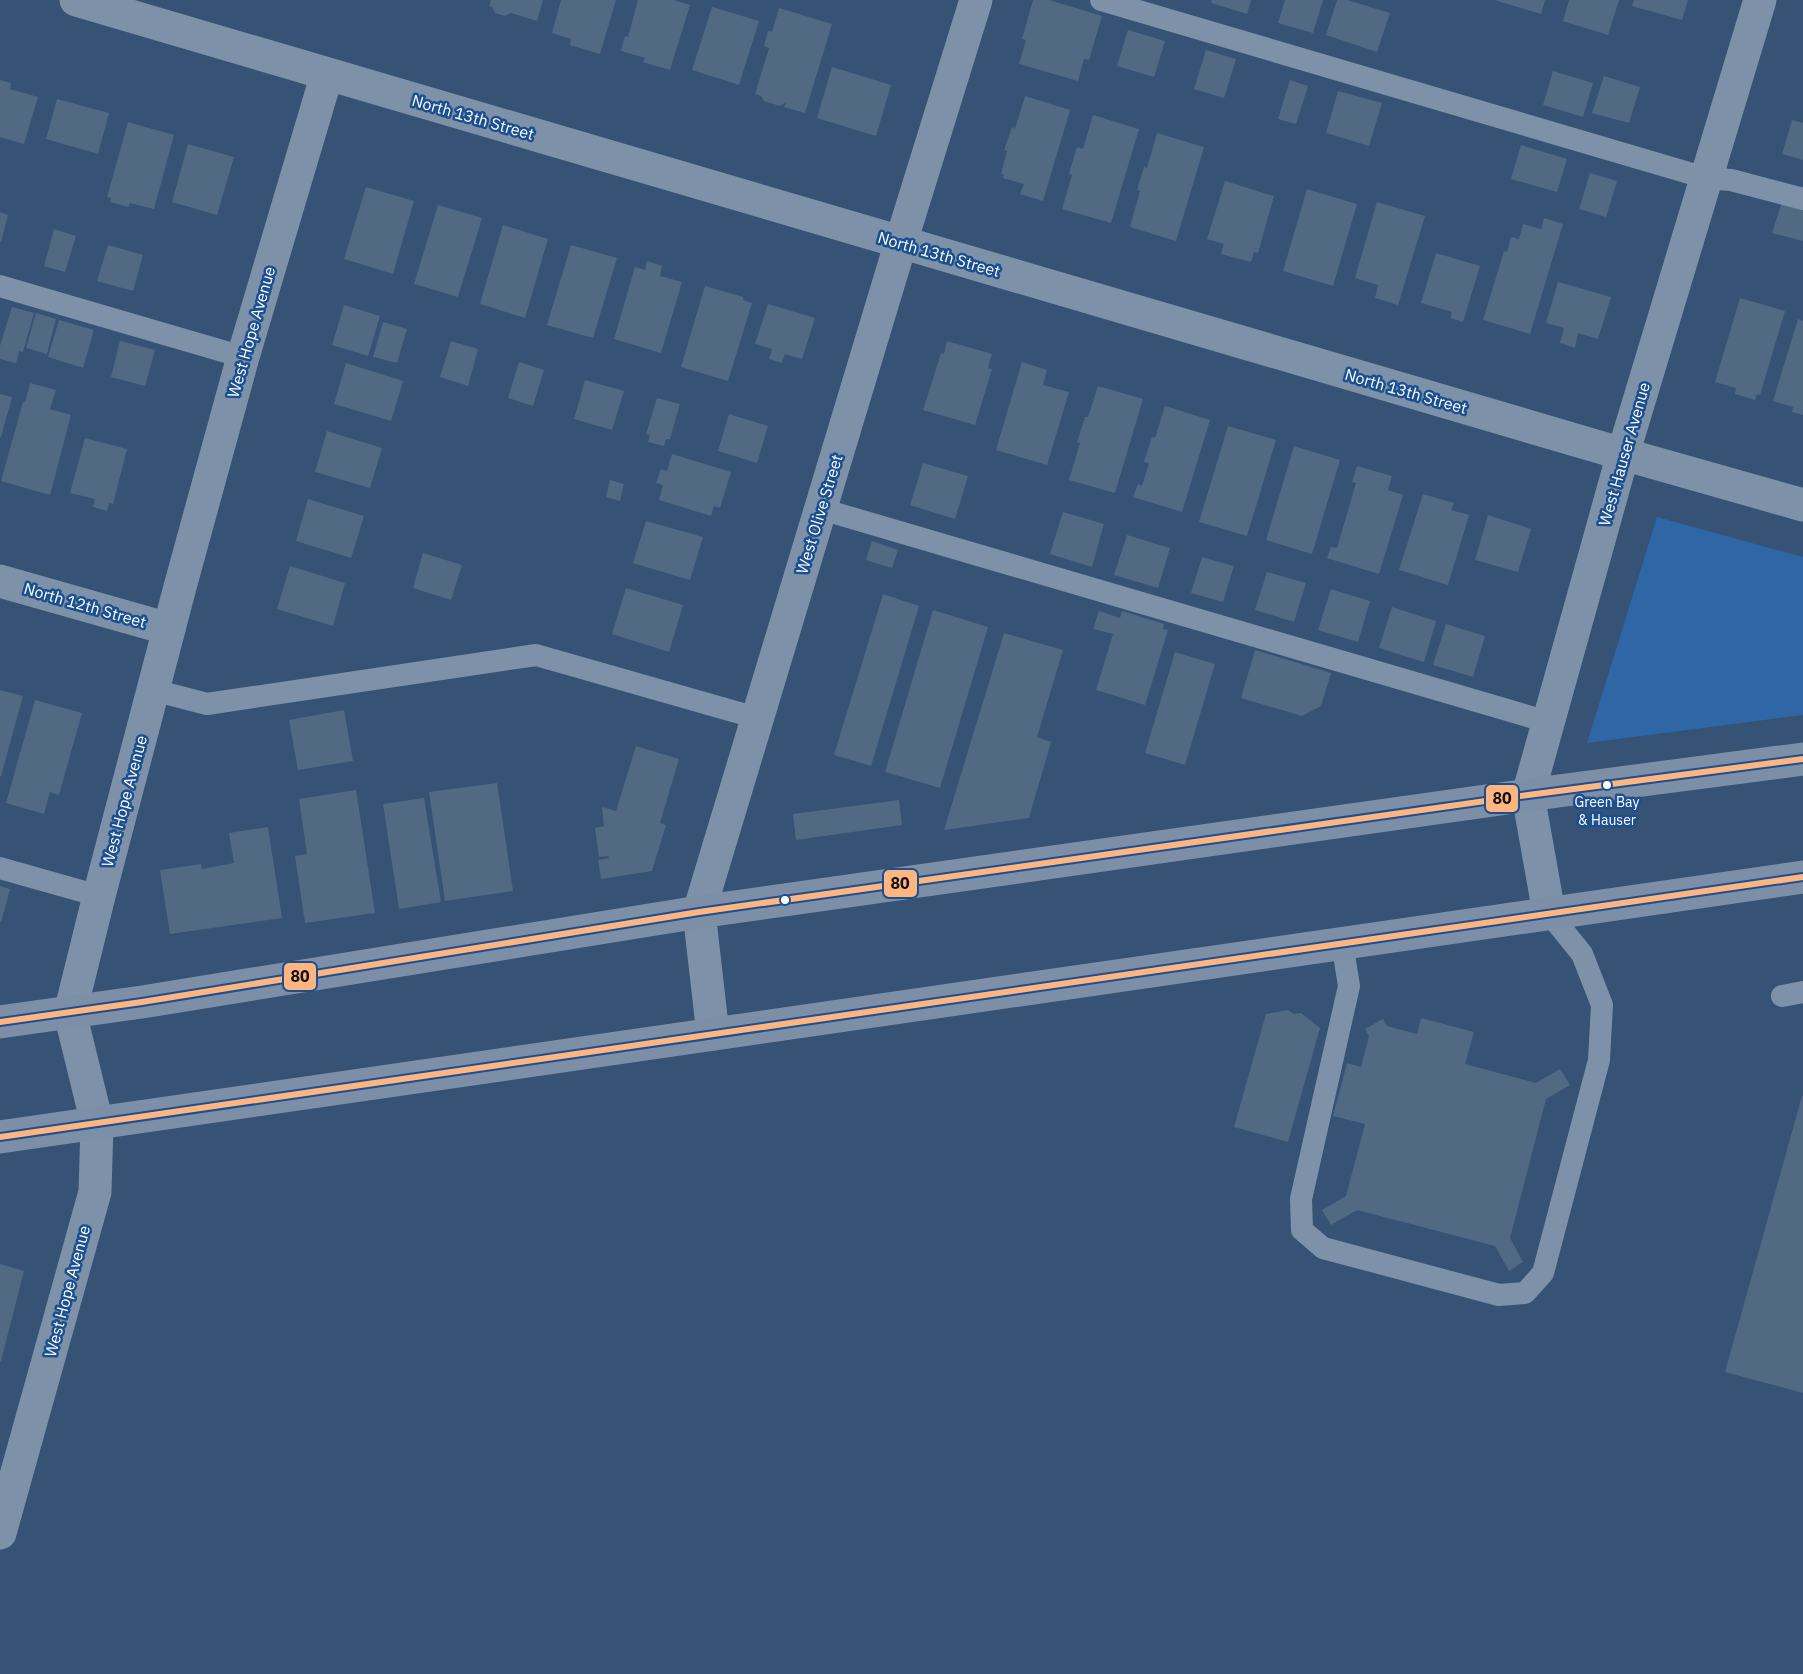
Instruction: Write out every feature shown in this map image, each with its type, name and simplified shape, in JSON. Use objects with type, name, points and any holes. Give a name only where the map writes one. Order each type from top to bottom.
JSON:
[{"type":"main road","points":[[0,1022],[70,1013],[699,912],[1528,795],[1803,759]]},
{"type":"main road","points":[[0,1137],[1803,877]]},
{"type":"street","name":"North 13th Street","points":[[76,0],[1803,506]]},
{"type":"street","name":"West Olive Street","points":[[713,1034],[699,912],[976,0]]},
{"type":"street","name":"West Hauser Avenue","points":[[1549,913],[1528,795],[1623,454],[1760,0]]},
{"type":"street","name":"West Hope Avenue","points":[[0,1533],[95,1192],[97,1123],[70,1013],[153,690],[243,357],[327,74]]},
{"type":"street","name":"North 12th Street","points":[[0,581],[169,630]]},
{"type":"lane","points":[[1101,0],[1706,177],[1731,180],[1803,199]]},
{"type":"lane","points":[[0,286],[243,357]]},
{"type":"lane","points":[[821,509],[1548,722]]},
{"type":"lane","points":[[153,690],[207,704],[536,655],[757,718]]},
{"type":"lane","points":[[0,868],[99,896]]},
{"type":"lane","points":[[1342,942],[1349,986],[1301,1199],[1302,1230],[1323,1248],[1499,1295],[1525,1293],[1543,1273],[1599,1060],[1602,1005],[1582,954],[1549,913]]},
{"type":"shaded area","points":[[1657,517],[1803,557],[1803,715],[1587,743]]},
{"type":"building","points":[[491,0],[543,0],[537,21],[511,13],[505,16],[495,13],[489,6]]},
{"type":"building","points":[[561,0],[616,0],[600,54],[570,45],[571,39],[552,33]]},
{"type":"building","points":[[638,0],[674,0],[690,5],[670,70],[643,62],[645,58],[621,51],[625,36],[628,37]]},
{"type":"building","points":[[1033,0],[1049,0],[1102,16],[1089,60],[1084,59],[1078,81],[1019,64],[1026,40],[1022,39]]},
{"type":"building","points":[[1212,0],[1251,0],[1247,14],[1211,3]]},
{"type":"building","points":[[1285,0],[1323,0],[1313,33],[1278,23]]},
{"type":"building","points":[[1337,0],[1347,0],[1390,13],[1377,52],[1326,35]]},
{"type":"building","points":[[1494,0],[1545,0],[1541,14]]},
{"type":"building","points":[[1569,0],[1619,0],[1608,35],[1563,21]]},
{"type":"building","points":[[1634,0],[1688,0],[1682,20],[1632,6]]},
{"type":"building","points":[[712,7],[759,21],[739,85],[692,70]]},
{"type":"building","points":[[779,8],[832,24],[805,113],[784,107],[786,102],[780,106],[764,101],[761,96],[755,94],[769,48],[764,46],[768,31],[772,32]]},
{"type":"building","points":[[1128,30],[1165,41],[1154,77],[1117,66]]},
{"type":"building","points":[[1206,50],[1236,59],[1224,98],[1194,89]]},
{"type":"building","points":[[832,67],[891,85],[876,136],[817,118]]},
{"type":"building","points":[[1553,71],[1593,83],[1583,117],[1543,105]]},
{"type":"building","points":[[1604,76],[1640,87],[1629,123],[1592,113]]},
{"type":"building","points":[[0,80],[11,83],[10,89],[38,97],[24,144],[0,137]]},
{"type":"building","points":[[1290,80],[1308,86],[1296,124],[1278,119]]},
{"type":"building","points":[[1338,91],[1382,103],[1369,146],[1326,133]]},
{"type":"building","points":[[1025,96],[1070,110],[1043,201],[1020,194],[1024,184],[1003,178],[1004,175],[1001,174],[1007,151],[1004,150],[1012,127],[1015,129]]},
{"type":"building","points":[[57,99],[109,113],[98,154],[46,139]]},
{"type":"building","points":[[1093,115],[1139,129],[1111,223],[1062,209],[1077,147],[1083,149]]},
{"type":"building","points":[[1792,120],[1803,123],[1803,160],[1782,154]]},
{"type":"building","points":[[128,122],[174,135],[154,209],[130,203],[128,207],[110,202],[111,198],[107,197]]},
{"type":"building","points":[[1157,133],[1204,147],[1176,241],[1130,227],[1140,191],[1137,190],[1144,167],[1147,168]]},
{"type":"building","points":[[188,144],[234,157],[217,215],[172,202]]},
{"type":"building","points":[[1521,145],[1567,159],[1557,192],[1511,179]]},
{"type":"building","points":[[1590,173],[1617,181],[1606,217],[1579,209]]},
{"type":"building","points":[[1225,181],[1274,196],[1258,253],[1254,252],[1251,262],[1221,254],[1224,244],[1207,239]]},
{"type":"building","points":[[366,187],[414,201],[393,274],[344,259]]},
{"type":"building","points":[[1307,189],[1357,204],[1333,286],[1283,271]]},
{"type":"building","points":[[1377,202],[1425,216],[1398,305],[1375,298],[1378,285],[1355,278]]},
{"type":"building","points":[[1782,202],[1803,208],[1803,241],[1772,233]]},
{"type":"building","points":[[438,205],[482,218],[458,297],[414,284]]},
{"type":"building","points":[[0,212],[8,215],[1,242],[0,242]]},
{"type":"building","points":[[1544,218],[1563,224],[1530,334],[1483,320],[1504,251],[1507,252],[1511,237],[1519,239],[1523,224],[1541,229]]},
{"type":"building","points":[[503,225],[548,239],[525,318],[480,304]]},
{"type":"building","points":[[54,229],[76,236],[65,272],[44,266]]},
{"type":"building","points":[[108,245],[143,255],[133,291],[97,281]]},
{"type":"building","points":[[571,245],[617,258],[593,338],[547,325]]},
{"type":"building","points":[[1436,253],[1480,266],[1463,322],[1450,318],[1452,312],[1421,303]]},
{"type":"building","points":[[647,261],[662,266],[660,276],[682,282],[661,353],[614,339],[635,267],[645,270]]},
{"type":"building","points":[[1558,282],[1611,297],[1598,339],[1578,333],[1575,348],[1560,343],[1564,328],[1546,323]]},
{"type":"building","points":[[705,286],[743,297],[743,300],[752,303],[728,381],[681,367]]},
{"type":"building","points":[[1740,298],[1785,311],[1760,395],[1757,394],[1755,400],[1735,394],[1736,388],[1715,382]]},
{"type":"building","points":[[768,304],[815,318],[802,359],[785,354],[782,363],[769,359],[772,349],[755,344]]},
{"type":"building","points":[[344,305],[380,316],[368,356],[332,345]]},
{"type":"building","points":[[12,307],[34,313],[23,352],[19,351],[16,363],[0,359],[0,346]]},
{"type":"building","points":[[36,313],[56,319],[47,354],[26,348]]},
{"type":"building","points":[[1798,319],[1803,321],[1803,415],[1792,412],[1793,407],[1773,401]]},
{"type":"building","points":[[59,320],[94,330],[83,368],[48,357]]},
{"type":"building","points":[[383,322],[407,329],[397,363],[373,357]]},
{"type":"building","points":[[120,341],[155,350],[145,386],[111,377]]},
{"type":"building","points":[[451,341],[478,349],[468,386],[440,377]]},
{"type":"building","points":[[947,341],[992,354],[988,368],[992,369],[975,425],[923,410]]},
{"type":"building","points":[[519,362],[544,370],[533,406],[508,398]]},
{"type":"building","points":[[1022,362],[1047,370],[1043,385],[1069,392],[1047,465],[996,450]]},
{"type":"building","points":[[346,363],[403,381],[391,421],[334,404]]},
{"type":"building","points":[[585,380],[624,391],[612,430],[574,419]]},
{"type":"building","points":[[30,383],[56,390],[50,409],[71,415],[50,495],[1,481]]},
{"type":"building","points":[[1098,386],[1143,399],[1115,493],[1069,480],[1080,443],[1077,442]]},
{"type":"building","points":[[0,394],[12,397],[1,437],[0,437]]},
{"type":"building","points":[[657,398],[680,404],[670,439],[666,439],[664,446],[648,442],[650,435],[646,434]]},
{"type":"building","points":[[1165,406],[1210,420],[1182,512],[1133,497],[1138,484],[1142,486],[1149,463],[1144,462],[1152,437],[1155,438]]},
{"type":"building","points":[[729,414],[768,426],[757,463],[718,451]]},
{"type":"building","points":[[1228,426],[1276,440],[1247,536],[1199,522]]},
{"type":"building","points":[[327,431],[382,448],[370,488],[315,472]]},
{"type":"building","points":[[85,438],[127,449],[113,504],[109,503],[107,511],[93,507],[95,499],[70,493]]},
{"type":"building","points":[[1294,446],[1340,460],[1312,554],[1266,540]]},
{"type":"building","points":[[672,454],[731,472],[720,508],[714,506],[711,516],[659,500],[663,485],[656,483],[661,469],[667,471]]},
{"type":"building","points":[[923,463],[968,476],[955,519],[910,505]]},
{"type":"building","points":[[1357,466],[1392,476],[1388,490],[1403,495],[1379,574],[1327,558],[1331,547],[1337,548],[1356,483],[1352,482]]},
{"type":"building","points":[[610,480],[624,484],[620,501],[606,497]]},
{"type":"building","points":[[1423,494],[1454,503],[1451,510],[1469,515],[1448,585],[1399,570]]},
{"type":"building","points":[[308,499],[364,516],[351,558],[296,541]]},
{"type":"building","points":[[1063,512],[1104,524],[1092,567],[1050,554]]},
{"type":"building","points":[[1488,515],[1531,529],[1518,572],[1475,560]]},
{"type":"building","points":[[646,521],[703,537],[690,580],[633,563]]},
{"type":"building","points":[[1127,535],[1170,548],[1158,588],[1114,575]]},
{"type":"building","points":[[872,541],[898,550],[892,568],[866,560]]},
{"type":"building","points":[[423,553],[462,565],[451,600],[413,588]]},
{"type":"building","points":[[1202,557],[1234,566],[1223,602],[1191,593]]},
{"type":"building","points":[[290,566],[345,583],[333,626],[277,609]]},
{"type":"building","points":[[1267,572],[1306,583],[1294,622],[1255,610]]},
{"type":"building","points":[[626,588],[683,605],[669,652],[612,634]]},
{"type":"building","points":[[1331,589],[1370,601],[1358,642],[1318,630]]},
{"type":"building","points":[[883,594],[919,606],[871,766],[834,755]]},
{"type":"building","points":[[1392,607],[1436,621],[1424,662],[1379,648]]},
{"type":"building","points":[[933,610],[988,627],[940,788],[885,772]]},
{"type":"building","points":[[1099,611],[1120,618],[1122,611],[1164,624],[1163,629],[1168,630],[1145,705],[1096,690],[1113,634],[1093,629]]},
{"type":"building","points":[[1446,624],[1485,636],[1473,677],[1433,665]]},
{"type":"building","points":[[1004,633],[1063,650],[1037,737],[1051,742],[1029,818],[944,830]]},
{"type":"building","points":[[1255,650],[1331,673],[1321,706],[1302,716],[1241,698]]},
{"type":"building","points":[[1175,652],[1215,664],[1185,765],[1145,753]]},
{"type":"building","points":[[0,690],[23,696],[1,776],[0,776]]},
{"type":"building","points":[[35,700],[82,713],[59,795],[50,792],[44,814],[6,803]]},
{"type":"building","points":[[344,710],[353,761],[298,770],[289,720]]},
{"type":"building","points":[[636,746],[679,759],[660,823],[666,825],[652,871],[601,879],[598,860],[609,858],[608,856],[599,857],[595,828],[604,826],[602,807],[616,811]]},
{"type":"building","points":[[497,783],[513,891],[445,901],[429,792]]},
{"type":"building","points":[[356,790],[375,913],[305,923],[295,856],[307,854],[299,799]]},
{"type":"building","points":[[424,798],[441,902],[399,909],[383,804]]},
{"type":"building","points":[[899,800],[902,825],[796,840],[793,814]]},
{"type":"building","points":[[268,827],[282,918],[170,934],[160,870],[201,864],[202,869],[234,863],[229,833]]},
{"type":"building","points":[[0,886],[10,889],[1,922],[0,922]]},
{"type":"building","points":[[1288,1010],[1294,1014],[1301,1013],[1320,1028],[1288,1142],[1234,1127],[1266,1014]]},
{"type":"building","points":[[1421,1018],[1474,1032],[1465,1064],[1536,1083],[1560,1069],[1570,1085],[1546,1099],[1510,1238],[1523,1262],[1509,1271],[1495,1246],[1357,1210],[1331,1225],[1322,1210],[1346,1196],[1365,1124],[1333,1116],[1347,1063],[1361,1067],[1369,1036],[1365,1029],[1383,1019],[1387,1026],[1417,1034]]},
{"type":"building","points":[[1803,1096],[1803,1393],[1725,1372]]},
{"type":"building","points":[[0,1264],[24,1271],[1,1361],[0,1361]]},
{"type":"transit line","name":"80","points":[[0,1022],[142,1002],[699,912],[1528,795],[1803,759]]},
{"type":"transit line","name":"80","points":[[0,1137],[1803,877]]},
{"type":"place","name":"Green Bay & Hauser","points":[[1607,785]]}]
